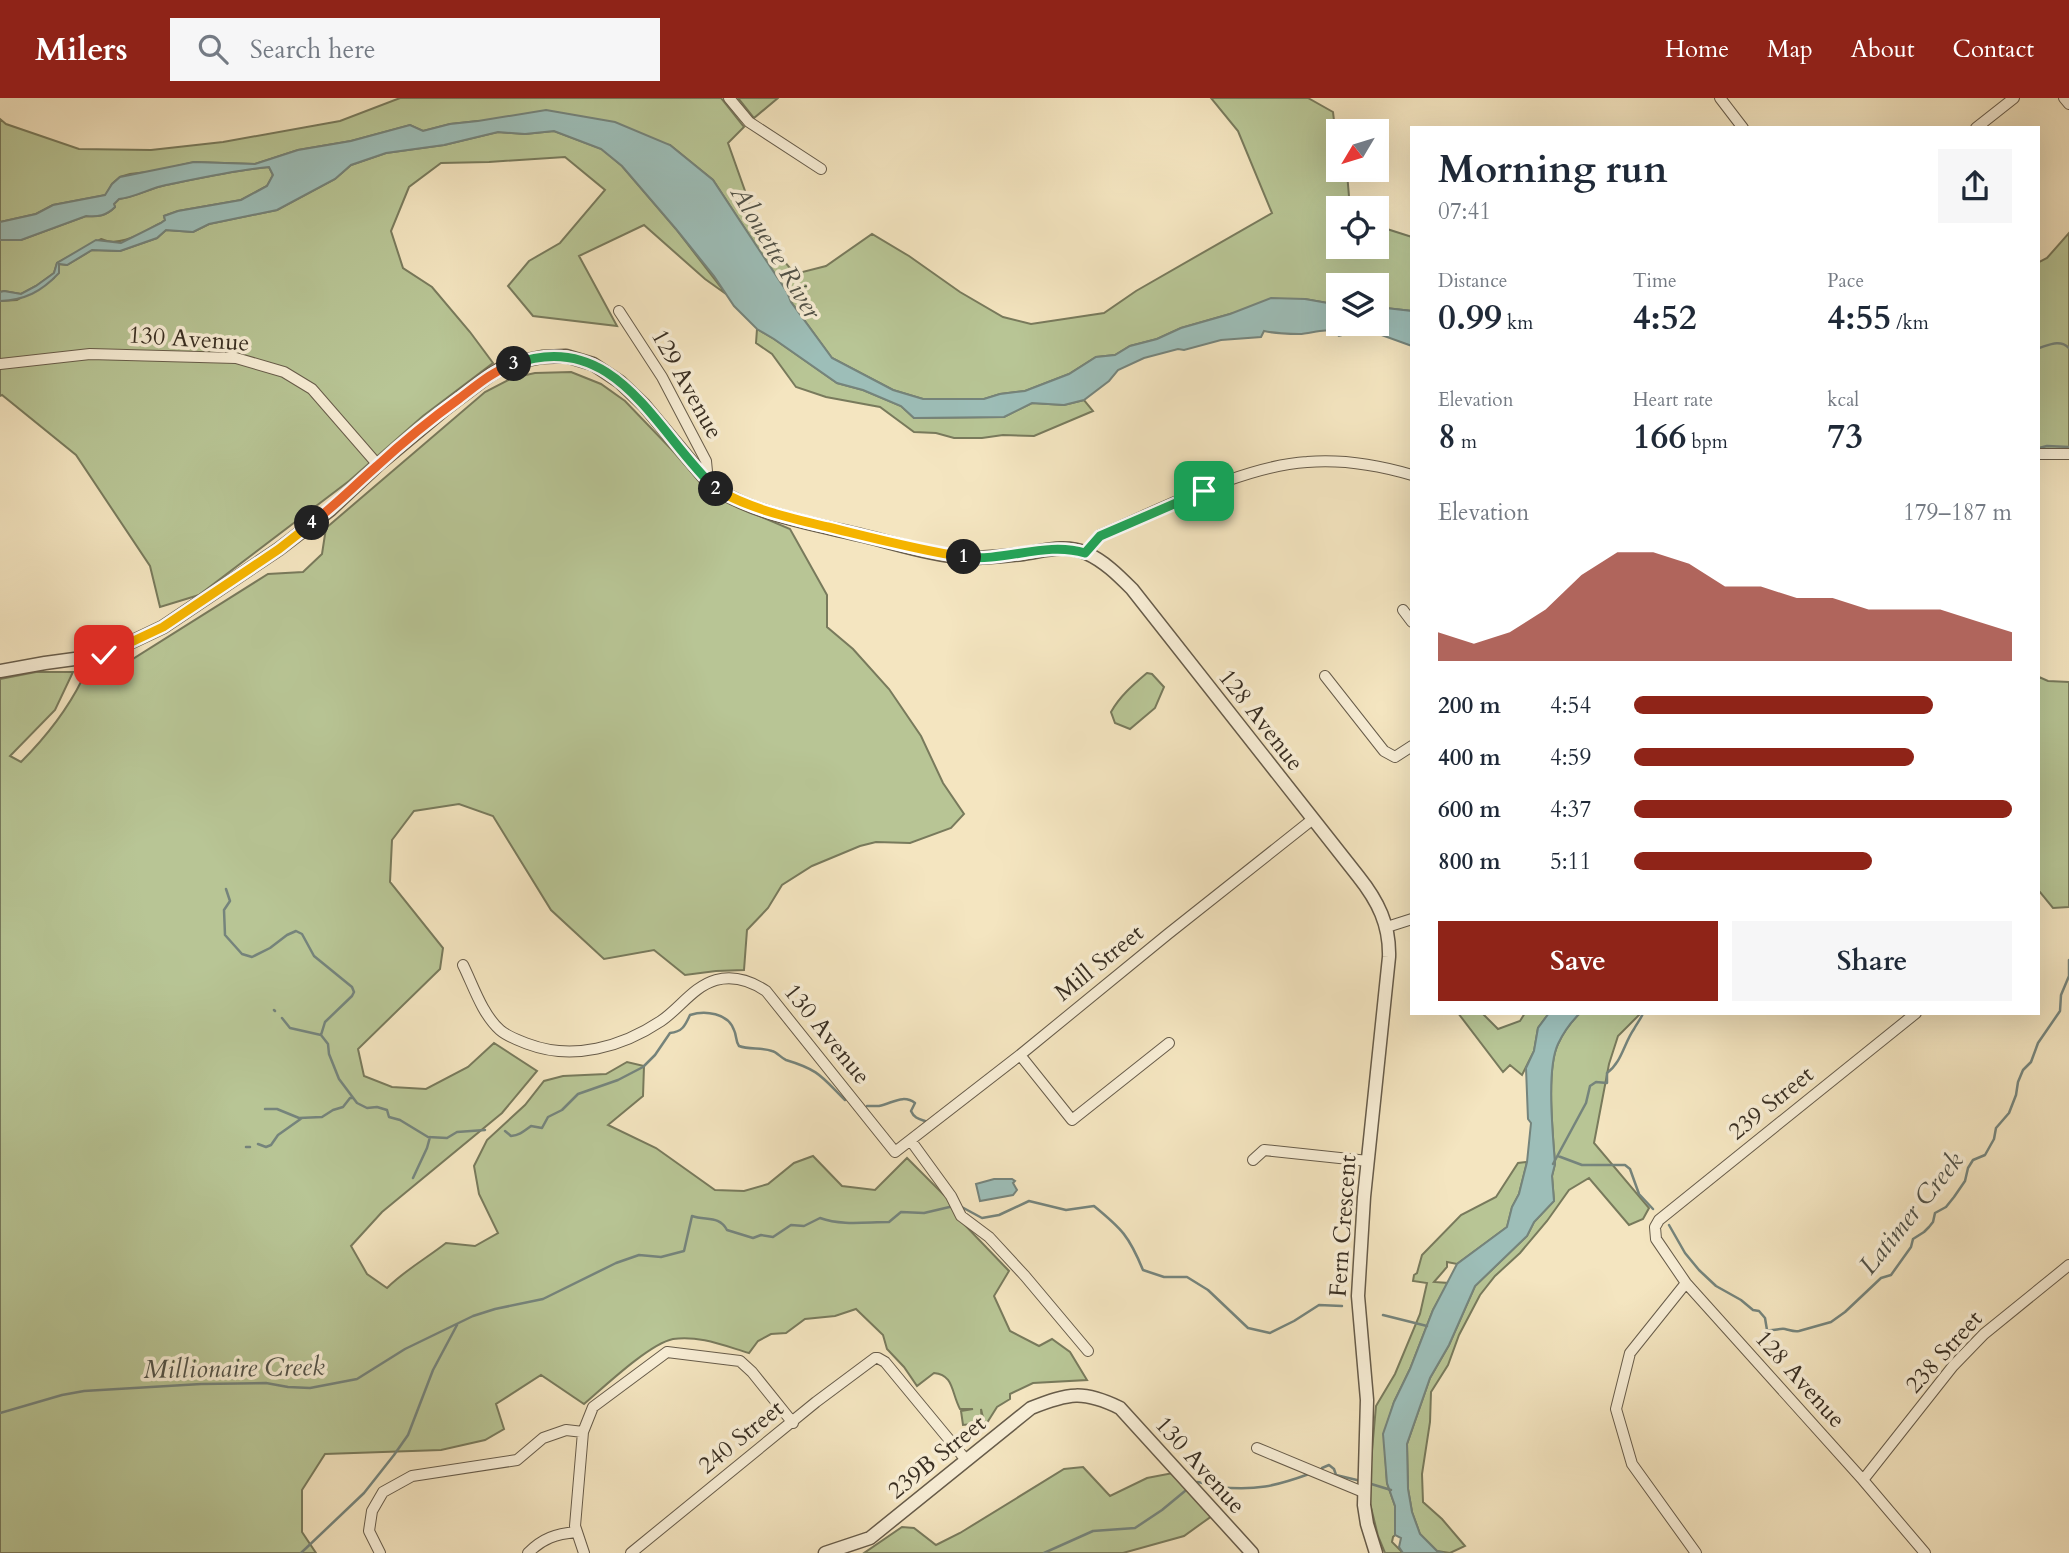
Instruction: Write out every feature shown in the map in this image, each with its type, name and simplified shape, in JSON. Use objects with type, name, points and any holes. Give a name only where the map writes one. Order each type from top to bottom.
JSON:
[{"type":"street","points":[[729,98],[749,122],[821,169]]},
{"type":"street","points":[[1720,98],[1742,126]]},
{"type":"street","points":[[1979,126],[2014,98]]},
{"type":"street","points":[[2064,98],[2069,104]]},
{"type":"street","name":"129 Avenue","points":[[619,311],[662,377],[706,461],[708,482]]},
{"type":"street","name":"130 Avenue","points":[[0,364],[90,354],[236,358],[284,372],[312,389],[378,465]]},
{"type":"street","points":[[0,671],[104,655],[163,627],[279,549],[330,510],[378,465],[444,410],[500,369],[542,357],[566,356],[593,364],[620,382],[645,405],[717,490],[788,517],[920,550],[969,558],[1061,548],[1085,553],[1100,536],[1241,476],[1277,466],[1306,462],[1351,462],[1387,467],[1410,474]]},
{"type":"street","points":[[2040,454],[2069,454]]},
{"type":"street","name":"128 Avenue","points":[[1085,553],[1104,563],[1132,589],[1373,895],[1387,927]]},
{"type":"street","points":[[1403,610],[1410,619]]},
{"type":"street","points":[[1325,676],[1384,751],[1395,757],[1410,747]]},
{"type":"street","name":"Mill Street","points":[[911,1141],[1313,819]]},
{"type":"street","points":[[1387,927],[1410,920]]},
{"type":"street","name":"Fern Crescent","points":[[1376,1553],[1365,1514],[1367,1400],[1358,1296],[1368,1161],[1389,957],[1387,927]]},
{"type":"street","name":"130 Avenue","points":[[463,965],[499,1029],[537,1048],[559,1052],[611,1046],[661,1021],[707,983],[731,978],[748,981],[766,991],[895,1153],[911,1141]]},
{"type":"street","name":"239 Street","points":[[1655,1227],[1659,1220],[1914,1015]]},
{"type":"street","points":[[1020,1055],[1072,1120],[1170,1043]]},
{"type":"street","points":[[911,1141],[951,1196],[958,1211],[989,1237],[1088,1351]]},
{"type":"street","points":[[1252,1160],[1264,1150],[1368,1161]]},
{"type":"street","name":"128 Avenue","points":[[1655,1227],[1656,1239],[1686,1283],[1863,1479],[1925,1553]]},
{"type":"street","name":"238 Street","points":[[1863,1479],[1953,1366],[1984,1334],[2069,1265]]},
{"type":"street","points":[[1686,1283],[1630,1353],[1616,1409],[1633,1464],[1696,1553]]},
{"type":"street","points":[[584,1553],[575,1526],[583,1432],[593,1407],[667,1353],[740,1361],[793,1423]]},
{"type":"street","name":"240 Street","points":[[631,1553],[867,1363],[878,1358],[885,1362],[966,1460]]},
{"type":"street","name":"130 Avenue","points":[[1076,1395],[1097,1397],[1120,1408],[1252,1553]]},
{"type":"street","name":"239B Street","points":[[825,1553],[870,1538],[1031,1408],[1055,1398],[1076,1395]]},
{"type":"street","points":[[380,1553],[369,1531],[372,1511],[383,1492],[412,1476],[517,1460],[543,1438],[565,1430],[583,1432]]},
{"type":"street","points":[[1257,1448],[1364,1486]]},
{"type":"street","points":[[528,1553],[539,1542],[553,1535],[576,1531]]},
{"type":"green space","points":[[400,98],[721,98],[744,127],[728,143],[760,233],[795,274],[826,266],[872,234],[1003,317],[1031,324],[1104,313],[1136,291],[1272,213],[1238,131],[1211,98],[1308,98],[1333,112],[1334,119],[1326,119],[1326,182],[1348,182],[1349,196],[1326,196],[1326,259],[1389,259],[1389,230],[1410,236],[1410,311],[1389,308],[1389,273],[1326,273],[1326,303],[1305,299],[1230,314],[1181,328],[1157,339],[1130,346],[1115,355],[1096,357],[1069,374],[1025,391],[984,399],[923,399],[893,390],[832,358],[791,302],[713,180],[670,145],[478,121],[423,131],[410,125],[351,141],[298,150],[255,164],[194,162],[130,174],[120,177],[112,184],[106,195],[53,205],[36,214],[0,222],[0,119],[6,124],[79,149],[151,150],[223,142],[340,121]]},
{"type":"green space","points":[[738,98],[778,98],[754,118]]},
{"type":"green space","points":[[554,131],[602,149],[622,166],[676,229],[726,294],[644,225],[579,256],[617,326],[533,316],[508,286],[529,261],[560,243],[605,190],[565,157],[441,163],[409,187],[391,231],[403,268],[432,287],[493,363],[423,416],[349,481],[199,595],[160,607],[150,566],[76,455],[0,396],[0,301],[17,300],[54,278],[59,264],[67,265],[92,250],[120,251],[157,238],[166,230],[193,232],[209,224],[277,210],[335,179],[351,165],[386,153],[444,145],[498,132],[525,134]]},
{"type":"green space","points":[[269,167],[273,175],[267,186],[241,200],[178,211],[164,216],[165,220],[161,223],[124,240],[116,242],[101,239],[57,263],[54,273],[21,294],[0,292],[0,240],[21,240],[86,216],[102,215],[115,207],[114,204],[119,199],[160,186]]},
{"type":"green space","points":[[2069,233],[2069,454],[2040,454],[2040,262],[2047,258]]},
{"type":"green space","points":[[757,329],[837,383],[863,390],[901,406],[914,418],[1004,417],[1032,403],[1064,405],[1084,400],[1093,411],[1034,436],[954,438],[936,433],[914,432],[880,407],[826,397],[796,387],[772,354],[756,343]]},
{"type":"green space","points":[[571,372],[601,384],[625,401],[705,488],[726,502],[790,529],[827,595],[827,627],[853,649],[889,689],[921,736],[943,783],[964,814],[951,828],[910,843],[876,842],[812,866],[782,885],[768,908],[747,930],[744,970],[685,975],[654,950],[604,959],[551,910],[493,816],[459,804],[414,811],[392,840],[390,882],[443,948],[440,969],[358,1049],[364,1076],[392,1087],[426,1089],[468,1067],[494,1043],[537,1071],[502,1113],[382,1212],[351,1246],[367,1274],[387,1288],[446,1243],[475,1246],[498,1233],[479,1194],[474,1166],[487,1140],[525,1105],[544,1081],[563,1076],[606,1074],[627,1062],[644,1066],[643,1096],[608,1125],[656,1148],[715,1190],[744,1191],[768,1184],[794,1163],[813,1156],[842,1186],[875,1190],[907,1158],[948,1199],[958,1218],[1009,1271],[994,1296],[1010,1331],[1039,1346],[1052,1339],[1070,1352],[1087,1380],[1033,1383],[1010,1394],[1010,1399],[997,1407],[985,1426],[981,1409],[982,1423],[963,1425],[961,1411],[973,1409],[960,1409],[949,1381],[934,1373],[917,1386],[887,1349],[883,1335],[856,1309],[835,1316],[805,1319],[786,1333],[771,1334],[758,1341],[749,1353],[702,1340],[673,1339],[640,1357],[584,1404],[541,1375],[496,1404],[504,1429],[485,1440],[441,1450],[325,1454],[302,1490],[302,1532],[316,1553],[0,1553],[0,679],[36,672],[73,672],[55,710],[10,756],[21,762],[55,724],[82,680],[112,672],[268,574],[303,572],[322,554],[326,528],[485,392],[512,378],[535,373]]},
{"type":"green space","points":[[1147,673],[1152,674],[1164,687],[1155,708],[1130,729],[1115,723],[1111,712],[1127,691]]},
{"type":"green space","points":[[2040,677],[2048,681],[2069,682],[2069,907],[2053,908],[2040,892]]},
{"type":"green space","points":[[1460,1015],[1484,1015],[1498,1029],[1520,1021],[1524,1015],[1548,1015],[1538,1028],[1534,1051],[1522,1075],[1510,1065],[1503,1072]]},
{"type":"green space","points":[[1578,1015],[1639,1015],[1618,1036],[1609,1064],[1594,1143],[1649,1208],[1643,1219],[1629,1225],[1589,1178],[1569,1190],[1520,1253],[1495,1276],[1480,1295],[1459,1335],[1448,1365],[1431,1392],[1430,1422],[1422,1474],[1423,1502],[1465,1546],[1450,1553],[1437,1551],[1420,1534],[1412,1512],[1408,1489],[1407,1444],[1430,1378],[1449,1345],[1475,1286],[1527,1236],[1534,1222],[1554,1201],[1552,1069],[1554,1055],[1568,1028]]},
{"type":"green space","points":[[1527,1162],[1507,1227],[1457,1264],[1447,1262],[1447,1267],[1434,1282],[1448,1283],[1433,1310],[1394,1402],[1384,1434],[1387,1483],[1395,1506],[1395,1535],[1392,1542],[1403,1553],[1385,1553],[1368,1495],[1376,1406],[1395,1374],[1420,1314],[1427,1283],[1413,1281],[1414,1275],[1422,1255],[1461,1215],[1496,1197],[1518,1163]]},
{"type":"green space","points":[[1083,1467],[1110,1496],[1147,1478],[1178,1472],[1216,1513],[1184,1536],[1123,1553],[864,1553],[902,1527],[914,1528],[936,1545],[1064,1469]]},
{"type":"water","points":[[546,110],[615,122],[670,145],[713,180],[791,302],[832,358],[893,390],[923,399],[984,399],[1025,391],[1069,374],[1096,357],[1115,355],[1130,346],[1271,298],[1326,303],[1326,331],[1299,334],[1264,331],[1261,337],[1221,340],[1144,358],[1118,370],[1109,381],[1084,400],[1064,405],[1032,403],[1004,417],[914,418],[901,406],[863,390],[837,383],[757,329],[734,306],[714,276],[622,166],[601,149],[554,131],[525,134],[498,132],[444,145],[386,153],[351,165],[335,179],[277,210],[209,224],[193,232],[166,230],[157,238],[120,251],[92,250],[67,265],[59,264],[59,273],[39,290],[25,297],[0,301],[0,292],[21,294],[36,286],[54,273],[57,263],[96,240],[121,243],[161,223],[165,220],[164,216],[241,200],[267,186],[273,175],[269,167],[160,186],[119,199],[114,204],[115,207],[102,215],[86,216],[21,240],[0,240],[0,222],[36,214],[53,205],[105,195],[120,177],[194,162],[255,164],[298,150],[351,141],[410,125],[423,131],[450,124]]},
{"type":"water","points":[[1389,308],[1410,311],[1410,345],[1384,336],[1389,336]]},
{"type":"water","points":[[1548,1015],[1578,1015],[1560,1040],[1552,1069],[1554,1201],[1534,1222],[1527,1236],[1475,1286],[1449,1345],[1430,1378],[1407,1444],[1408,1489],[1420,1534],[1437,1551],[1444,1553],[1403,1553],[1399,1547],[1401,1538],[1395,1535],[1395,1506],[1387,1483],[1383,1434],[1433,1310],[1457,1264],[1507,1227],[1527,1162],[1531,1123],[1528,1119],[1526,1068],[1534,1051],[1538,1028]]},
{"type":"water","points":[[994,1179],[1012,1179],[1017,1190],[1013,1195],[980,1201],[976,1184]]},
{"type":"waterway","name":"Latimer Creek","points":[[2040,348],[2058,343],[2069,348]]},
{"type":"waterway","name":"Latimer Creek","points":[[2040,448],[2069,447]]},
{"type":"waterway","points":[[226,889],[230,901],[224,910],[225,935],[242,954],[252,957],[296,931],[302,934],[314,956],[352,987],[352,996],[325,1022],[321,1035],[328,1044],[339,1079],[357,1103],[367,1108],[387,1110],[389,1117],[400,1120],[428,1137],[447,1138],[457,1132],[485,1130]]},
{"type":"waterway","name":"Latimer Creek","points":[[1669,1225],[1685,1253],[1699,1270],[1716,1286],[1753,1310],[1759,1311],[1765,1318],[1767,1330],[1799,1331],[1831,1322],[1881,1278],[1891,1275],[1911,1247],[1913,1239],[1929,1227],[1935,1213],[1946,1207],[1954,1197],[1965,1181],[1973,1160],[1985,1155],[1994,1139],[1996,1128],[2009,1113],[2023,1070],[2031,1062],[2038,1043],[2060,1011],[2061,995],[2069,976],[2069,960]]},
{"type":"waterway","points":[[505,1131],[511,1136],[531,1126],[542,1128],[548,1117],[562,1110],[578,1094],[618,1080],[643,1067],[670,1033],[683,1028],[690,1015],[702,1013],[715,1014],[727,1020],[734,1030],[739,1046],[772,1051],[786,1060],[806,1067],[824,1079],[845,1100]]},
{"type":"waterway","points":[[1553,1164],[1586,1103],[1590,1086],[1596,1082],[1607,1083],[1607,1073],[1619,1058],[1642,1015]]},
{"type":"waterway","points":[[282,1018],[290,1028],[321,1035]]},
{"type":"waterway","points":[[265,1109],[277,1109],[299,1118],[322,1117],[343,1107],[353,1098]]},
{"type":"waterway","points":[[867,1106],[911,1100],[915,1103],[911,1111],[917,1118],[925,1121]]},
{"type":"waterway","points":[[258,1144],[266,1147],[271,1145],[278,1135],[302,1118]]},
{"type":"waterway","points":[[413,1178],[430,1137]]},
{"type":"waterway","name":"Latimer Creek","points":[[1558,1156],[1582,1165],[1625,1165],[1630,1169],[1639,1194],[1653,1209]]},
{"type":"waterway","name":"Millionaire Creek","points":[[0,1413],[84,1391],[266,1383],[310,1388],[357,1379],[405,1349],[473,1316],[543,1299],[616,1263],[639,1255],[661,1257],[684,1251],[692,1216],[716,1220],[727,1230],[753,1238],[761,1235],[773,1237],[791,1225],[804,1226],[820,1218],[845,1223],[889,1222],[901,1212],[924,1213],[958,1205],[982,1218],[999,1215],[1029,1201],[1066,1210],[1094,1206],[1124,1234],[1143,1270],[1164,1277],[1187,1277],[1208,1290],[1248,1328],[1270,1333],[1319,1305],[1342,1306]]},
{"type":"waterway","points":[[1383,1315],[1427,1326]]},
{"type":"waterway","points":[[301,1553],[364,1493],[408,1435],[433,1370],[457,1325]]},
{"type":"waterway","points":[[1322,1468],[1329,1465],[1336,1475],[1361,1481]]},
{"type":"waterway","points":[[1197,1482],[1219,1487],[1255,1488],[1309,1474]]},
{"type":"waterway","points":[[1368,1483],[1391,1490]]},
{"type":"waterway","points":[[1044,1553],[1093,1531],[1135,1528],[1185,1491]]},
{"type":"route","points":[[104,655],[163,627],[279,549],[330,510],[378,465],[490,375],[522,361],[542,357],[566,356],[593,364],[620,382],[645,405],[717,490],[749,505],[788,517],[920,550],[969,558],[1061,548],[1085,553],[1100,536],[1204,491]]},
{"type":"water label","name":"Alouette River","points":[[776,252]]}]
